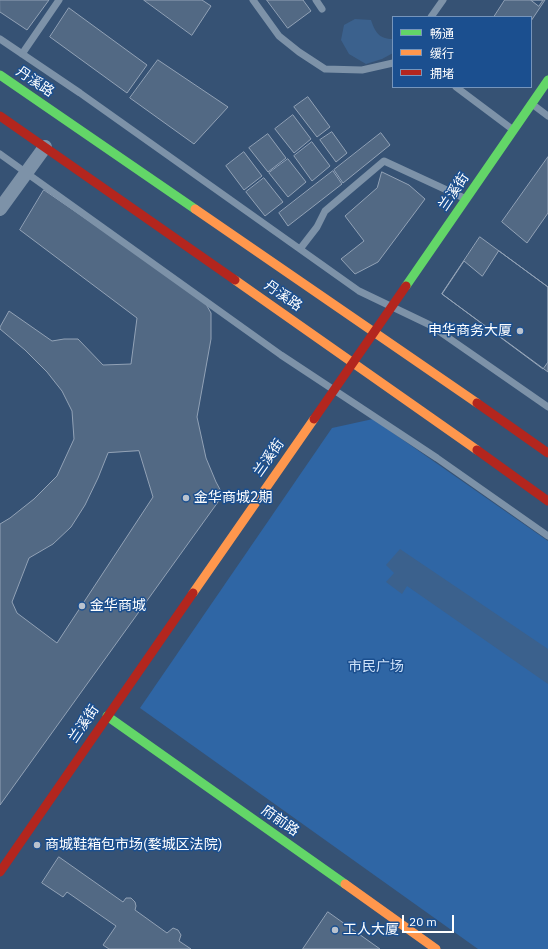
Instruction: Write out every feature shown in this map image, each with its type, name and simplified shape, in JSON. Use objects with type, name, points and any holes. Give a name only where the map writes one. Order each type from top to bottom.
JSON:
[{"type":"street","name":"丹溪路","points":[[0,75],[375,332],[548,453]]},
{"type":"street","name":"兰溪街","points":[[0,872],[548,80]]},
{"type":"street","name":"丹溪路","points":[[0,116],[548,501]]},
{"type":"street","points":[[0,209],[45,147]]},
{"type":"street","name":"府前路","points":[[107,716],[436,949]]},
{"type":"lane","points":[[22,54],[58,0]]},
{"type":"lane","points":[[253,0],[279,36],[325,70],[362,70],[392,63]]},
{"type":"lane","points":[[316,0],[322,9]]},
{"type":"lane","points":[[432,16],[442,0]]},
{"type":"lane","points":[[0,38],[359,291],[430,325],[548,407]]},
{"type":"lane","points":[[457,88],[514,130]]},
{"type":"lane","points":[[532,104],[548,116]]},
{"type":"lane","points":[[0,154],[281,355],[437,458],[548,536]]},
{"type":"lane","points":[[300,249],[317,227],[325,211],[384,161],[466,199]]},
{"type":"green space","name":"市民广场","points":[[373,419],[548,541],[548,949],[478,949],[140,708],[332,428]]},
{"type":"shaded area","points":[[355,19],[371,20],[378,34],[384,38],[392,39],[392,54],[382,59],[366,64],[349,54],[341,40],[344,25]]},
{"type":"shaded area","points":[[400,549],[548,649],[548,684],[407,586],[402,594],[386,582],[394,573],[386,565]]},
{"type":"building","points":[[0,0],[49,0],[27,30],[0,12]]},
{"type":"building","points":[[144,0],[202,0],[211,6],[192,35]]},
{"type":"building","points":[[267,0],[303,0],[311,11],[288,28]]},
{"type":"building","points":[[505,0],[545,0],[532,20],[532,16],[495,16]]},
{"type":"building","points":[[531,0],[543,0],[539,6]]},
{"type":"building","points":[[69,8],[147,65],[127,93],[50,37]]},
{"type":"building","points":[[158,60],[228,107],[194,144],[130,98]]},
{"type":"building","points":[[308,97],[330,127],[317,137],[294,107]]},
{"type":"building","points":[[293,115],[311,139],[294,153],[275,129]]},
{"type":"building","points":[[332,132],[347,153],[336,162],[320,140]]},
{"type":"building","points":[[381,133],[390,145],[343,183],[334,170]]},
{"type":"building","points":[[268,134],[286,158],[268,172],[249,148]]},
{"type":"building","points":[[312,142],[330,166],[312,181],[294,156]]},
{"type":"building","points":[[244,152],[262,176],[244,190],[226,166]]},
{"type":"building","points":[[548,157],[548,213],[527,243],[502,222]]},
{"type":"building","points":[[288,159],[306,182],[288,197],[269,173]]},
{"type":"building","points":[[333,171],[342,184],[288,226],[279,213]]},
{"type":"building","points":[[382,172],[409,185],[425,199],[378,262],[355,274],[341,259],[364,241],[345,216],[377,188]]},
{"type":"building","points":[[264,178],[283,202],[265,216],[246,192]]},
{"type":"building","name":"金华商城2期","points":[[44,190],[203,299],[211,313],[211,339],[197,417],[206,458],[223,495],[0,805],[0,524],[34,499],[57,476],[74,439],[72,411],[62,391],[47,372],[25,350],[0,329],[0,327],[9,311],[52,341],[78,339],[103,365],[131,364],[137,318],[20,230]],"holes":[[[139,451],[153,497],[57,643],[17,613],[12,602],[29,558],[53,544],[71,527],[85,505],[108,453]]]},
{"type":"building","name":"申华商务大厦","points":[[480,237],[548,287],[548,372],[442,294]]},
{"type":"building","name":"申华商务大厦","points":[[499,251],[548,287],[548,362],[543,369],[442,294],[464,261],[482,276]]},
{"type":"building","points":[[59,857],[123,902],[126,898],[131,898],[135,902],[135,910],[167,933],[173,928],[178,930],[181,935],[179,941],[191,949],[109,949],[103,945],[116,926],[67,892],[63,897],[42,883]]},
{"type":"building","name":"工人大厦","points":[[328,912],[380,949],[303,949]]},
{"type":"traffic: fast","points":[[0,75],[195,209]]},
{"type":"traffic: fast","points":[[406,286],[548,80]]},
{"type":"traffic: fast","points":[[107,716],[345,884]]},
{"type":"traffic: slow","points":[[195,209],[477,403]]},
{"type":"traffic: slow","points":[[235,280],[477,450]]},
{"type":"traffic: slow","points":[[193,593],[314,419]]},
{"type":"traffic: slow","points":[[345,884],[436,949]]},
{"type":"traffic: jam","points":[[0,116],[235,280]]},
{"type":"traffic: jam","points":[[314,419],[406,286]]},
{"type":"traffic: jam","points":[[477,403],[548,453]]},
{"type":"traffic: jam","points":[[477,450],[548,501]]},
{"type":"traffic: jam","points":[[0,872],[193,593]]},
{"type":"place","name":"申华商务大厦","points":[[520,331]]},
{"type":"place","name":"金华商城2期","points":[[186,498]]},
{"type":"place","name":"金华商城","points":[[82,606]]},
{"type":"place","name":"商城鞋箱包市场(婺城区法院)","points":[[37,845]]},
{"type":"place","name":"工人大厦","points":[[335,930]]}]
